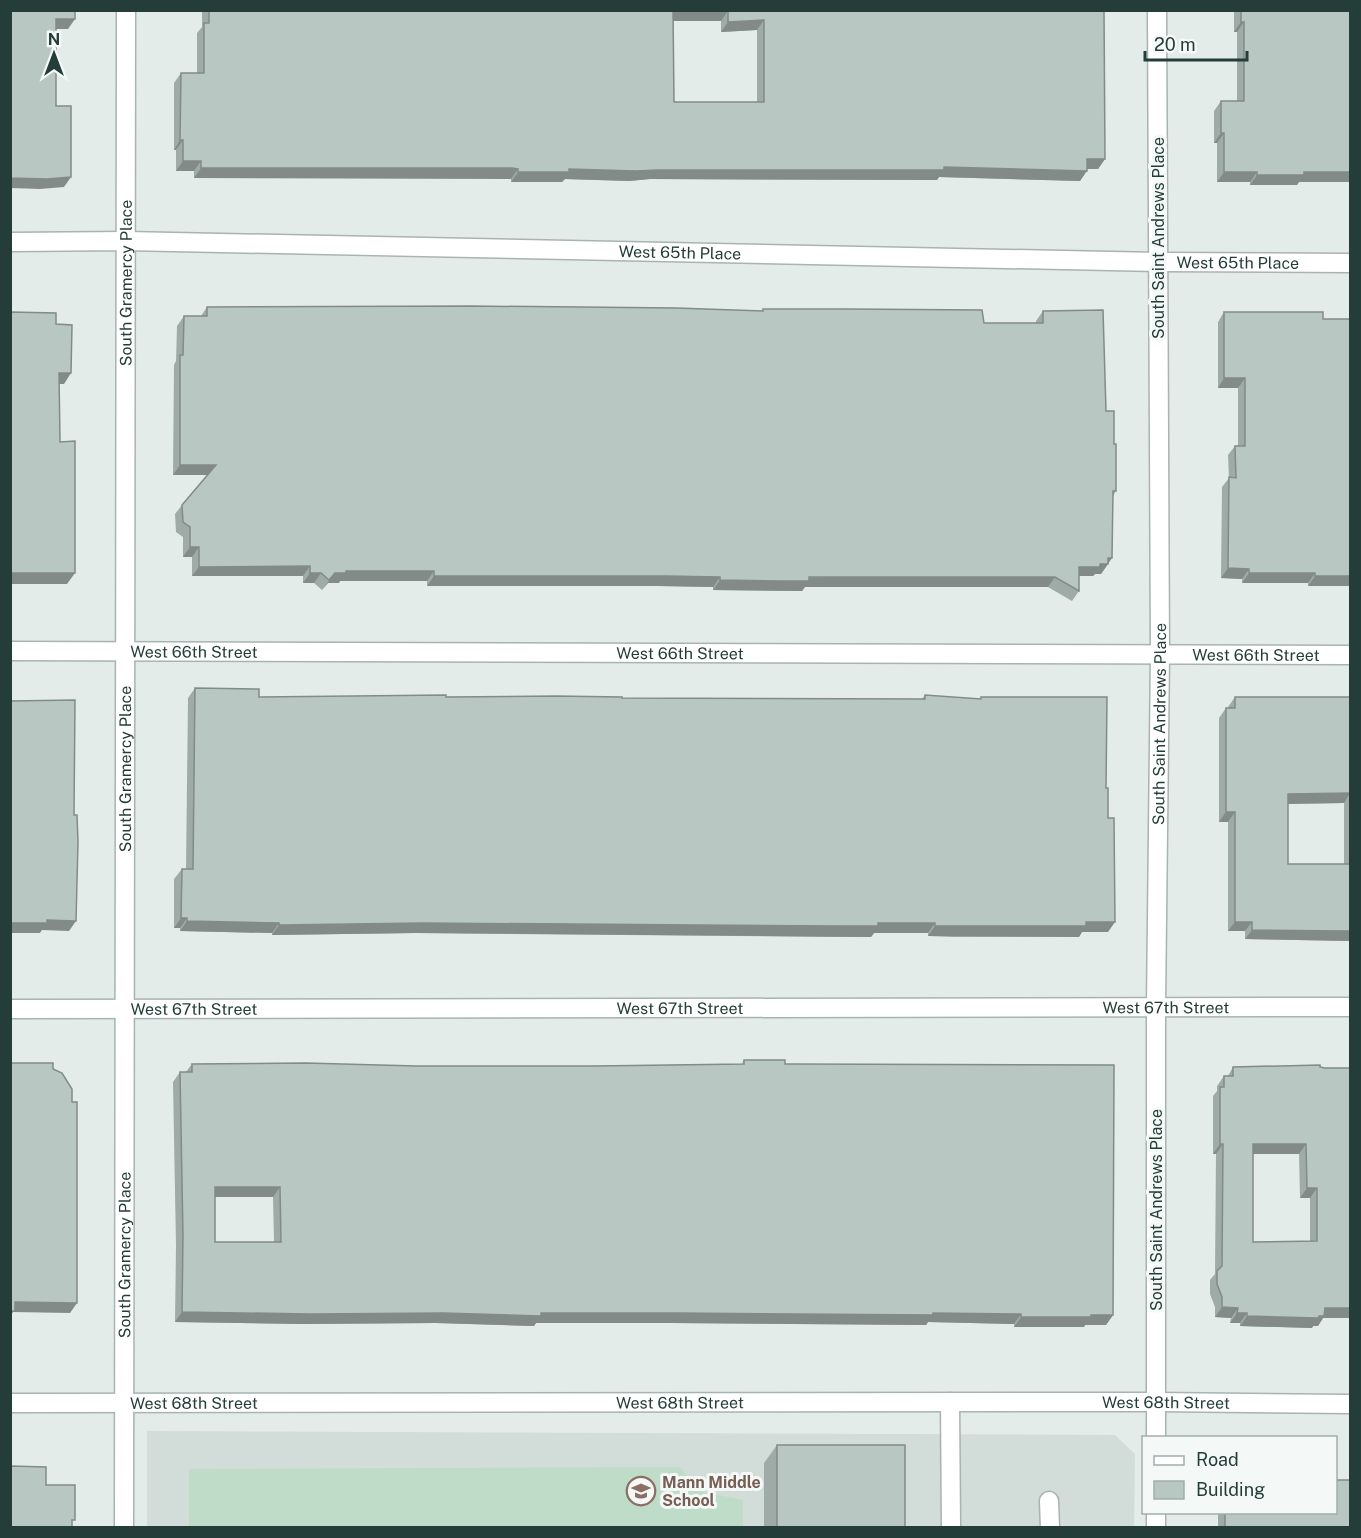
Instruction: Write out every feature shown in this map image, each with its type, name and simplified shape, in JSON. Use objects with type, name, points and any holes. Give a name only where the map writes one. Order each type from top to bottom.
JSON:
[{"type":"street","name":"South Gramercy Place","points":[[123,1527],[126,10]]},
{"type":"street","name":"South Saint Andrews Place","points":[[1156,1436],[1156,1006],[1160,654],[1157,10]]},
{"type":"street","name":"West 65th Place","points":[[10,242],[126,242],[1158,262],[1350,263]]},
{"type":"street","name":"West 66th Street","points":[[10,651],[1350,655]]},
{"type":"street","name":"West 67th Street","points":[[10,1009],[1156,1006],[1350,1008]]},
{"type":"street","points":[[950,1402],[951,1527]]},
{"type":"street","name":"West 68th Street","points":[[10,1403],[1156,1402],[1350,1404]]},
{"type":"street","points":[[1049,1502],[1050,1527]]},
{"type":"shaded area","name":"Mann Middle School","points":[[147,1431],[1115,1435],[1135,1454],[1134,1527],[147,1528]]},
{"type":"green space","points":[[680,1467],[699,1491],[743,1500],[743,1527],[189,1527],[189,1469]]},
{"type":"building","points":[[10,10],[75,10],[75,19],[56,19],[56,106],[71,106],[71,177],[10,178]]},
{"type":"building","points":[[209,10],[1104,10],[1105,159],[1087,159],[1087,171],[944,167],[944,170],[636,171],[569,169],[569,172],[518,172],[518,169],[512,168],[201,168],[201,161],[183,161],[183,140],[180,140],[181,73],[204,73],[204,23],[209,23]],"holes":[[[673,11],[728,11],[728,22],[764,20],[764,102],[674,102]]]},
{"type":"building","points":[[1241,10],[1350,10],[1350,172],[1257,175],[1257,172],[1224,172],[1221,101],[1244,101],[1244,22],[1241,22]]},
{"type":"building","points":[[471,306],[763,311],[763,309],[982,310],[984,323],[1043,323],[1043,311],[1103,310],[1106,411],[1114,411],[1114,444],[1116,444],[1112,558],[1108,558],[1108,564],[1100,564],[1100,567],[1079,567],[1079,591],[1055,577],[809,577],[809,581],[782,581],[666,576],[434,576],[434,571],[346,571],[346,573],[335,573],[329,580],[321,573],[310,573],[310,566],[199,567],[199,547],[190,547],[190,527],[183,522],[182,505],[216,465],[180,465],[180,355],[183,355],[184,316],[207,316],[207,307]]},
{"type":"building","points":[[10,312],[56,313],[56,324],[72,325],[71,373],[59,373],[60,442],[75,441],[75,573],[10,573]]},
{"type":"building","points":[[1224,312],[1323,312],[1323,319],[1350,319],[1350,576],[1315,576],[1315,573],[1249,573],[1249,569],[1228,568],[1229,477],[1236,478],[1235,446],[1245,446],[1245,378],[1224,378]]},
{"type":"building","points":[[195,688],[259,689],[259,697],[446,695],[446,697],[925,699],[925,695],[981,699],[981,697],[1107,697],[1106,788],[1108,788],[1108,818],[1114,818],[1115,922],[1086,922],[1086,926],[935,926],[935,923],[878,923],[878,926],[839,926],[423,923],[279,925],[279,923],[187,921],[187,918],[181,918],[182,869],[193,869]]},
{"type":"building","points":[[1235,697],[1350,697],[1350,793],[1288,794],[1288,864],[1350,864],[1350,931],[1252,930],[1252,922],[1235,922],[1235,812],[1226,812],[1226,708],[1235,708]]},
{"type":"building","points":[[75,700],[74,815],[77,815],[78,842],[76,921],[47,920],[47,923],[10,923],[10,701]]},
{"type":"building","points":[[744,1060],[785,1060],[785,1064],[1114,1065],[1113,1315],[1021,1317],[1021,1314],[933,1313],[933,1315],[541,1313],[541,1316],[443,1313],[182,1312],[180,1072],[192,1072],[192,1064],[595,1066],[744,1064]],"holes":[[[215,1187],[280,1187],[281,1242],[215,1242]]]},
{"type":"building","points":[[10,1063],[53,1063],[53,1069],[62,1073],[72,1089],[72,1102],[77,1102],[77,1303],[15,1302],[15,1311],[10,1311]]},
{"type":"building","points":[[1320,1065],[1325,1068],[1350,1068],[1350,1308],[1325,1308],[1324,1316],[1318,1318],[1247,1316],[1247,1313],[1237,1313],[1238,1308],[1222,1307],[1222,1297],[1217,1284],[1217,1271],[1222,1266],[1223,1144],[1220,1144],[1220,1087],[1224,1087],[1224,1076],[1233,1076],[1233,1067]],"holes":[[[1253,1144],[1306,1144],[1307,1188],[1317,1188],[1317,1241],[1253,1242]]]},
{"type":"building","points":[[777,1445],[905,1445],[905,1527],[777,1527]]},
{"type":"building","points":[[10,1466],[46,1467],[46,1485],[75,1485],[75,1520],[72,1520],[72,1527],[10,1527]]},
{"type":"building","points":[[1337,1480],[1350,1480],[1350,1527],[1225,1527],[1225,1514],[1337,1514]]},
{"type":"place","name":"Mann Middle School","points":[[641,1491]]}]
